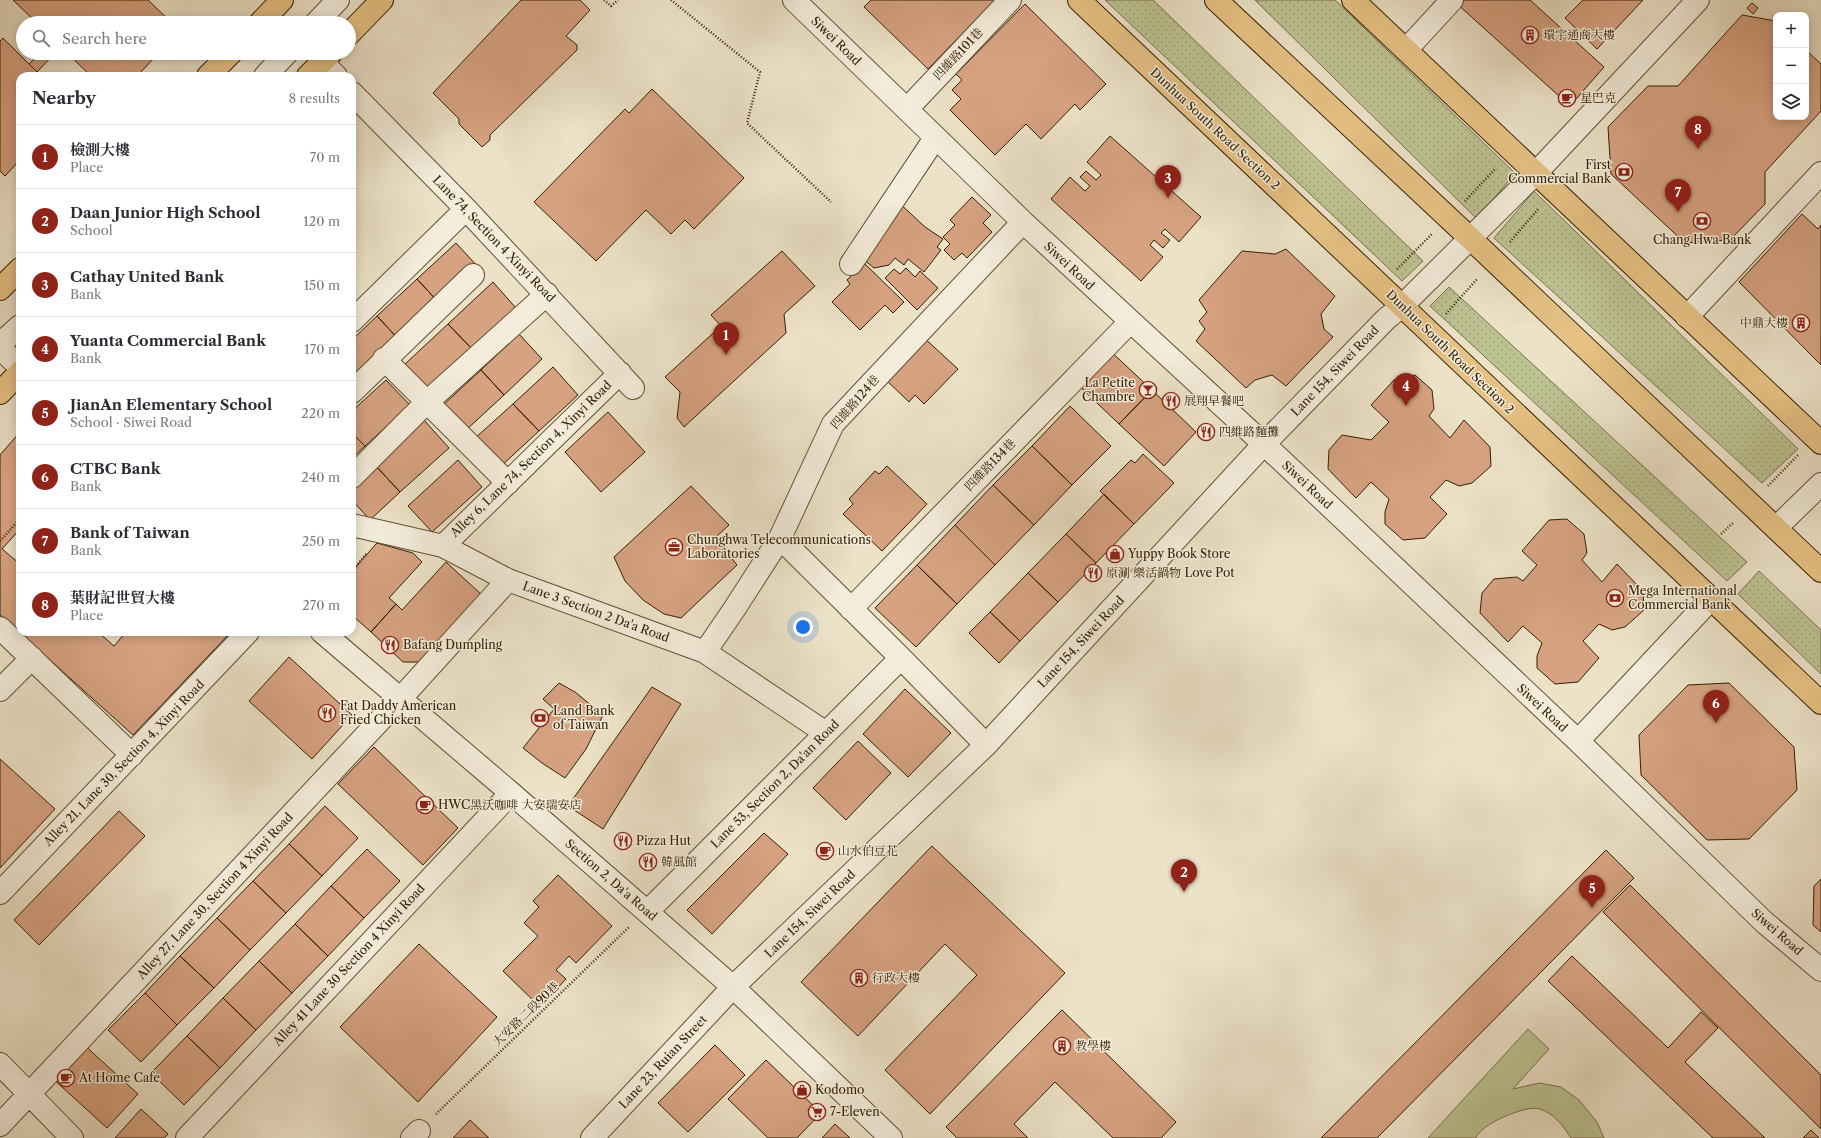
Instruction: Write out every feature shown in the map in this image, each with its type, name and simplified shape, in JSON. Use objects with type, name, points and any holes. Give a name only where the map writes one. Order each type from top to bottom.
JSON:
[{"type":"main road","points":[[267,16],[282,0]]},
{"type":"main road","points":[[356,27],[382,0]]},
{"type":"main road","name":"Dunhua South Road Section 2","points":[[1079,0],[1821,703]]},
{"type":"main road","points":[[1216,0],[1751,503],[1821,571]]},
{"type":"main road","points":[[1353,0],[1818,440]]},
{"type":"main road","points":[[212,72],[223,60]]},
{"type":"main road","points":[[0,289],[16,273]]},
{"type":"main road","points":[[0,393],[16,376]]},
{"type":"street","points":[[323,16],[338,0]]},
{"type":"street","name":"Siwei Road","points":[[794,0],[1023,222],[1264,444],[1578,741],[1764,922],[1821,970]]},
{"type":"street","name":"四維路101巷","points":[[907,109],[1010,0]]},
{"type":"street","points":[[1406,50],[1452,0]]},
{"type":"street","name":"Lane 154, Siwei Road","points":[[734,986],[986,745],[1264,444],[1386,319],[1402,306],[1471,239],[1536,173],[1698,0]]},
{"type":"street","points":[[269,72],[280,60]]},
{"type":"street","name":"Lane 74, Section 4 Xinyi Road","points":[[356,97],[466,209],[626,380]]},
{"type":"street","points":[[851,264],[935,138]]},
{"type":"street","points":[[1688,317],[1821,173]]},
{"type":"street","points":[[356,317],[466,209]]},
{"type":"street","name":"四維路124巷","points":[[705,652],[780,538],[833,424],[1023,222]]},
{"type":"street","points":[[356,388],[472,275]]},
{"type":"street","points":[[356,473],[427,402],[547,294]]},
{"type":"street","name":"四維路134巷","points":[[851,609],[1130,322]]},
{"type":"street","points":[[0,344],[16,330]]},
{"type":"street","points":[[0,348],[16,363]]},
{"type":"street","points":[[384,359],[508,483]]},
{"type":"street","name":"Alley 6, Lane 74, Section 4, Xinyi Road","points":[[443,546],[508,483],[626,380]]},
{"type":"street","points":[[1776,528],[1821,484]]},
{"type":"street","name":"Lane 3 Section 2 Da'a Road","points":[[356,526],[443,546],[508,580],[705,652],[826,733]]},
{"type":"street","points":[[780,538],[986,745]]},
{"type":"street","name":"Alley 27, Lane 30, Section 4 Xinyi Road","points":[[0,1125],[401,698],[508,580]]},
{"type":"street","points":[[1578,741],[1711,599]]},
{"type":"street","points":[[0,628],[132,755]]},
{"type":"street","name":"Alley 21, Lane 30, Section 4, Xinyi Road","points":[[0,893],[244,636]]},
{"type":"street","name":"Section 2, Da'a Road","points":[[327,636],[401,698],[734,986],[891,1138]]},
{"type":"street","points":[[0,690],[32,658]]},
{"type":"street","name":"Lane 53, Section 2, Da'an Road","points":[[648,911],[901,658]]},
{"type":"street","name":"Alley 41 Lane 30 Section 4 Xinyi Road","points":[[187,1138],[511,793]]},
{"type":"street","name":"Lane 23, Ruian Street","points":[[592,1138],[734,986]]},
{"type":"street","points":[[0,1064],[72,1138]]},
{"type":"path","points":[[604,0],[611,6],[618,0]]},
{"type":"path","points":[[671,0],[760,72],[747,123],[830,202]]},
{"type":"path","points":[[1722,534],[1751,503],[1818,440]]},
{"type":"path","points":[[0,541],[16,523]]},
{"type":"path","name":"大安路二段90巷","points":[[415,1135],[619,936],[648,911]]},
{"type":"green space","points":[[1105,0],[1153,0],[1423,261],[1402,281]]},
{"type":"green space","points":[[1255,0],[1335,0],[1515,173],[1477,219]]},
{"type":"green space","points":[[1534,191],[1798,449],[1762,483],[1494,238]]},
{"type":"green space","points":[[1449,287],[1747,562],[1727,581],[1430,306]]},
{"type":"green space","points":[[1759,571],[1821,630],[1821,674],[1738,594]]},
{"type":"green space","points":[[1528,1029],[1549,1049],[1513,1089],[1539,1083],[1561,1087],[1579,1100],[1597,1122],[1604,1138],[1571,1138],[1554,1117],[1545,1111],[1534,1108],[1515,1113],[1494,1122],[1485,1127],[1476,1138],[1428,1138]]},
{"type":"building","points":[[13,0],[148,0],[165,16],[30,16]]},
{"type":"building","points":[[521,0],[580,0],[590,10],[566,36],[577,45],[577,50],[490,135],[490,140],[482,147],[459,124],[459,119],[433,93]]},
{"type":"building","points":[[871,0],[995,0],[928,69],[864,7]]},
{"type":"building","name":"環宇通商大樓","points":[[1457,0],[1530,0],[1604,67],[1570,106],[1455,2]]},
{"type":"building","points":[[1583,0],[1643,0],[1597,49],[1565,18]]},
{"type":"building","points":[[1752,3],[1758,8],[1753,14],[1747,8]]},
{"type":"building","points":[[1025,4],[1106,84],[1080,110],[1075,104],[1041,139],[1026,124],[995,155],[950,110],[961,99],[952,90],[962,80],[956,74]]},
{"type":"building","points":[[1742,15],[1773,20],[1773,120],[1809,120],[1809,53],[1821,64],[1821,111],[1765,172],[1765,204],[1730,240],[1685,243],[1611,174],[1608,127],[1648,86],[1678,86]]},
{"type":"building","points":[[3,38],[16,51],[16,60],[25,60],[37,72],[16,72],[16,164],[5,176],[0,171],[0,41]]},
{"type":"building","points":[[33,60],[48,60],[37,72],[29,64]]},
{"type":"building","points":[[74,60],[152,60],[141,72],[87,72]]},
{"type":"building","points":[[652,89],[744,178],[694,229],[685,220],[671,234],[646,210],[596,261],[534,202],[625,109],[629,113]]},
{"type":"building","points":[[1110,136],[1201,217],[1179,242],[1165,229],[1161,233],[1170,240],[1163,248],[1154,240],[1150,245],[1163,257],[1141,281],[1051,199],[1070,177],[1085,191],[1090,186],[1080,177],[1086,171],[1096,180],[1101,175],[1087,162]]},
{"type":"building","points":[[972,197],[991,215],[983,223],[992,232],[967,258],[962,253],[954,260],[944,250],[950,244],[943,237],[955,225],[950,220]]},
{"type":"building","points":[[896,200],[925,227],[943,239],[937,247],[941,250],[924,272],[908,259],[904,265],[895,258],[889,265],[874,268],[863,259]]},
{"type":"building","name":"中鼎大樓","points":[[1802,214],[1818,229],[1821,225],[1821,365],[1739,282]]},
{"type":"building","points":[[456,243],[479,268],[440,304],[417,279]]},
{"type":"building","points":[[1286,249],[1335,296],[1321,314],[1324,329],[1333,337],[1286,386],[1272,375],[1255,380],[1246,388],[1196,341],[1205,329],[1199,321],[1207,312],[1199,300],[1242,251],[1275,254]]},
{"type":"building","points":[[782,251],[815,286],[784,314],[786,333],[684,427],[677,418],[680,392],[665,377],[721,326],[711,315]]},
{"type":"building","points":[[864,263],[904,302],[893,313],[885,305],[860,330],[832,302],[850,284],[847,280]]},
{"type":"building","points":[[906,268],[915,277],[920,271],[938,288],[917,310],[885,278],[894,269],[900,274]]},
{"type":"building","points":[[417,279],[440,304],[400,341],[377,316]]},
{"type":"building","points":[[493,282],[516,308],[472,349],[448,324]]},
{"type":"building","points":[[377,316],[400,341],[360,378],[356,373],[356,336]]},
{"type":"building","points":[[448,324],[472,349],[427,390],[404,365]]},
{"type":"building","points":[[519,334],[542,359],[504,395],[481,370]]},
{"type":"building","points":[[922,336],[958,369],[924,404],[915,395],[909,402],[883,377]]},
{"type":"building","points":[[1107,348],[1152,390],[1119,424],[1075,382]]},
{"type":"building","points":[[553,367],[578,395],[539,431],[513,404]]},
{"type":"building","points":[[481,370],[504,395],[465,431],[442,406]]},
{"type":"building","points":[[1415,375],[1432,390],[1434,409],[1429,416],[1450,438],[1464,420],[1490,447],[1491,466],[1472,483],[1459,486],[1446,480],[1430,497],[1447,514],[1425,538],[1403,540],[1385,524],[1385,512],[1389,499],[1371,482],[1356,498],[1328,469],[1329,450],[1342,435],[1371,440],[1389,422],[1371,405],[1394,380]]},
{"type":"building","points":[[386,380],[410,405],[365,446],[356,437],[356,407]]},
{"type":"building","points":[[1152,390],[1196,432],[1164,466],[1119,424]]},
{"type":"building","points":[[513,404],[539,431],[499,468],[473,440]]},
{"type":"building","points":[[1070,406],[1111,446],[1072,485],[1032,446]]},
{"type":"building","points":[[608,412],[645,452],[601,492],[565,452]]},
{"type":"building","points":[[424,420],[449,448],[400,492],[375,465]]},
{"type":"building","points":[[16,437],[16,533],[2,549],[16,561],[16,629],[0,615],[0,455]]},
{"type":"building","points":[[356,437],[365,446],[356,454]]},
{"type":"building","points":[[1032,446],[1072,485],[1034,525],[993,485]]},
{"type":"building","points":[[1143,454],[1174,483],[1134,524],[1100,491],[1131,460],[1135,463]]},
{"type":"building","points":[[458,460],[482,487],[432,532],[408,506]]},
{"type":"building","points":[[375,465],[400,492],[370,520],[356,504],[356,482]]},
{"type":"building","points":[[887,466],[927,504],[882,551],[843,514],[853,504],[849,499],[875,471],[879,474]]},
{"type":"building","points":[[993,485],[1034,525],[995,565],[955,525]]},
{"type":"building","name":"Chunghwa Telecommunications Laboratories","points":[[691,486],[729,525],[716,537],[737,565],[681,618],[664,614],[643,600],[625,581],[614,557]]},
{"type":"building","points":[[1104,494],[1134,524],[1096,563],[1066,534]]},
{"type":"building","points":[[1567,519],[1584,534],[1587,553],[1582,560],[1602,582],[1617,564],[1643,591],[1644,610],[1625,627],[1612,630],[1599,624],[1583,641],[1599,658],[1578,682],[1555,684],[1537,668],[1537,656],[1542,643],[1523,626],[1508,642],[1480,613],[1482,593],[1494,579],[1517,577],[1523,581],[1537,565],[1522,551],[1549,520]]},
{"type":"building","points":[[955,525],[995,565],[957,604],[917,565]]},
{"type":"building","points":[[1066,534],[1096,563],[1058,602],[1028,573]]},
{"type":"building","points":[[377,543],[413,553],[422,562],[389,598],[396,604],[371,632],[356,619],[356,567]]},
{"type":"building","points":[[446,562],[482,595],[420,662],[403,662],[371,632],[396,604],[402,610]]},
{"type":"building","points":[[917,565],[957,604],[916,647],[875,608]]},
{"type":"building","points":[[1028,573],[1058,602],[1020,641],[990,612]]},
{"type":"building","points":[[990,612],[1020,641],[999,663],[969,633]]},
{"type":"building","points":[[23,636],[103,636],[114,646],[123,636],[227,636],[133,735]]},
{"type":"building","points":[[289,657],[352,715],[312,759],[249,701]]},
{"type":"building","points":[[559,683],[575,692],[603,715],[586,749],[565,778],[523,748],[554,709],[543,699]]},
{"type":"building","points":[[1729,683],[1794,747],[1797,790],[1749,839],[1707,840],[1641,775],[1639,735],[1688,685]]},
{"type":"building","points":[[652,687],[681,704],[603,829],[568,806]]},
{"type":"building","points":[[905,689],[951,733],[908,777],[863,734]]},
{"type":"building","points":[[858,741],[891,773],[846,820],[813,788]]},
{"type":"building","points":[[374,747],[458,828],[423,865],[338,784]]},
{"type":"building","points":[[0,759],[55,809],[0,868]]},
{"type":"building","points":[[325,806],[358,838],[322,876],[289,844]]},
{"type":"building","points":[[119,811],[145,836],[39,945],[14,920]]},
{"type":"building","points":[[764,833],[788,854],[712,934],[687,910]]},
{"type":"building","points":[[289,844],[322,876],[286,913],[253,881]]},
{"type":"building","name":"行政大樓","points":[[932,846],[1065,973],[930,1114],[885,1070],[977,975],[945,944],[858,1036],[801,982]]},
{"type":"building","points":[[367,849],[400,881],[364,918],[331,886]]},
{"type":"building","points":[[1606,850],[1634,878],[1377,1138],[1321,1138]]},
{"type":"building","points":[[558,875],[612,926],[576,963],[569,956],[556,970],[566,979],[540,1007],[503,971],[538,936],[524,923],[539,907],[533,901]]},
{"type":"building","points":[[1821,879],[1821,932],[1813,925],[1814,886]]},
{"type":"building","points":[[253,881],[286,913],[250,950],[217,918]]},
{"type":"building","points":[[1630,885],[1821,1075],[1821,1129],[1603,912]]},
{"type":"building","points":[[331,886],[364,918],[328,956],[295,924]]},
{"type":"building","points":[[217,918],[250,950],[214,988],[180,956]]},
{"type":"building","points":[[295,924],[328,956],[292,993],[259,961]]},
{"type":"building","points":[[419,944],[497,1017],[418,1102],[340,1027]]},
{"type":"building","points":[[180,956],[214,988],[177,1025],[145,993]]},
{"type":"building","points":[[1572,956],[1668,1048],[1701,1012],[1718,1028],[1685,1062],[1765,1138],[1713,1138],[1548,981]]},
{"type":"building","points":[[259,961],[292,993],[256,1030],[223,998]]},
{"type":"building","points":[[145,993],[177,1025],[141,1062],[108,1030]]},
{"type":"building","points":[[223,998],[256,1030],[220,1068],[187,1036]]},
{"type":"building","name":"教學樓","points":[[1062,1010],[1176,1122],[1161,1138],[1113,1138],[1055,1082],[1014,1124],[1028,1138],[957,1138],[946,1127]]},
{"type":"building","points":[[187,1036],[220,1068],[184,1105],[151,1073]]},
{"type":"building","points":[[82,1043],[138,1094],[107,1128],[51,1077]]},
{"type":"building","points":[[715,1045],[745,1075],[688,1132],[658,1103]]},
{"type":"building","points":[[766,1060],[821,1113],[797,1138],[768,1138],[728,1099]]},
{"type":"building","points":[[141,1109],[168,1134],[164,1138],[115,1138]]},
{"type":"building","points":[[470,1120],[489,1138],[453,1138]]},
{"type":"building","points":[[835,1124],[850,1138],[822,1138]]},
{"type":"building","points":[[1811,1130],[1819,1138],[1803,1138]]},
{"type":"place","name":"環宇通商大樓","points":[[1530,35]]},
{"type":"place","name":"星巴克","points":[[1567,98]]},
{"type":"place","name":"葉財記世貿大樓","points":[[1698,149]]},
{"type":"place","name":"First Commercial Bank","points":[[1624,172]]},
{"type":"place","name":"Cathay United Bank","points":[[1168,198]]},
{"type":"place","name":"Bank of Taiwan","points":[[1678,212]]},
{"type":"place","name":"Chang Hwa Bank","points":[[1702,221]]},
{"type":"place","name":"中鼎大樓","points":[[1801,323]]},
{"type":"place","name":"檢測大樓","points":[[726,355]]},
{"type":"place","name":"La Petite Chambre","points":[[1148,390]]},
{"type":"place","name":"展翔早餐吧","points":[[1171,401]]},
{"type":"place","name":"Yuanta Commercial Bank","points":[[1406,406]]},
{"type":"place","name":"四維路麵攤","points":[[1206,432]]},
{"type":"place","name":"Chunghwa Telecommunications Laboratories","points":[[674,547]]},
{"type":"place","name":"Yuppy Book Store","points":[[1115,554]]},
{"type":"place","name":"原涮 樂活鍋物 Love Pot","points":[[1093,573]]},
{"type":"place","name":"Mega International Commercial Bank","points":[[1615,598]]},
{"type":"place","name":"Bafang Dumpling","points":[[390,645]]},
{"type":"place","name":"Fat Daddy American Fried Chicken","points":[[327,713]]},
{"type":"place","name":"Land Bank of Taiwan","points":[[540,718]]},
{"type":"place","name":"CTBC Bank","points":[[1716,723]]},
{"type":"place","name":"HWC黑沃咖啡 大安瑞安店","points":[[425,805]]},
{"type":"place","name":"Pizza Hut","points":[[623,841]]},
{"type":"place","name":"山水伯豆花","points":[[825,851]]},
{"type":"place","name":"韓風館","points":[[648,862]]},
{"type":"place","name":"Daan Junior High School","points":[[1184,892]]},
{"type":"place","name":"JianAn Elementary School","points":[[1592,908]]},
{"type":"place","name":"行政大樓","points":[[859,978]]},
{"type":"place","name":"教學樓","points":[[1062,1046]]},
{"type":"place","name":"At Home Cafe","points":[[66,1078]]},
{"type":"place","name":"Kodomo","points":[[802,1090]]},
{"type":"place","name":"7-Eleven","points":[[817,1112]]}]
